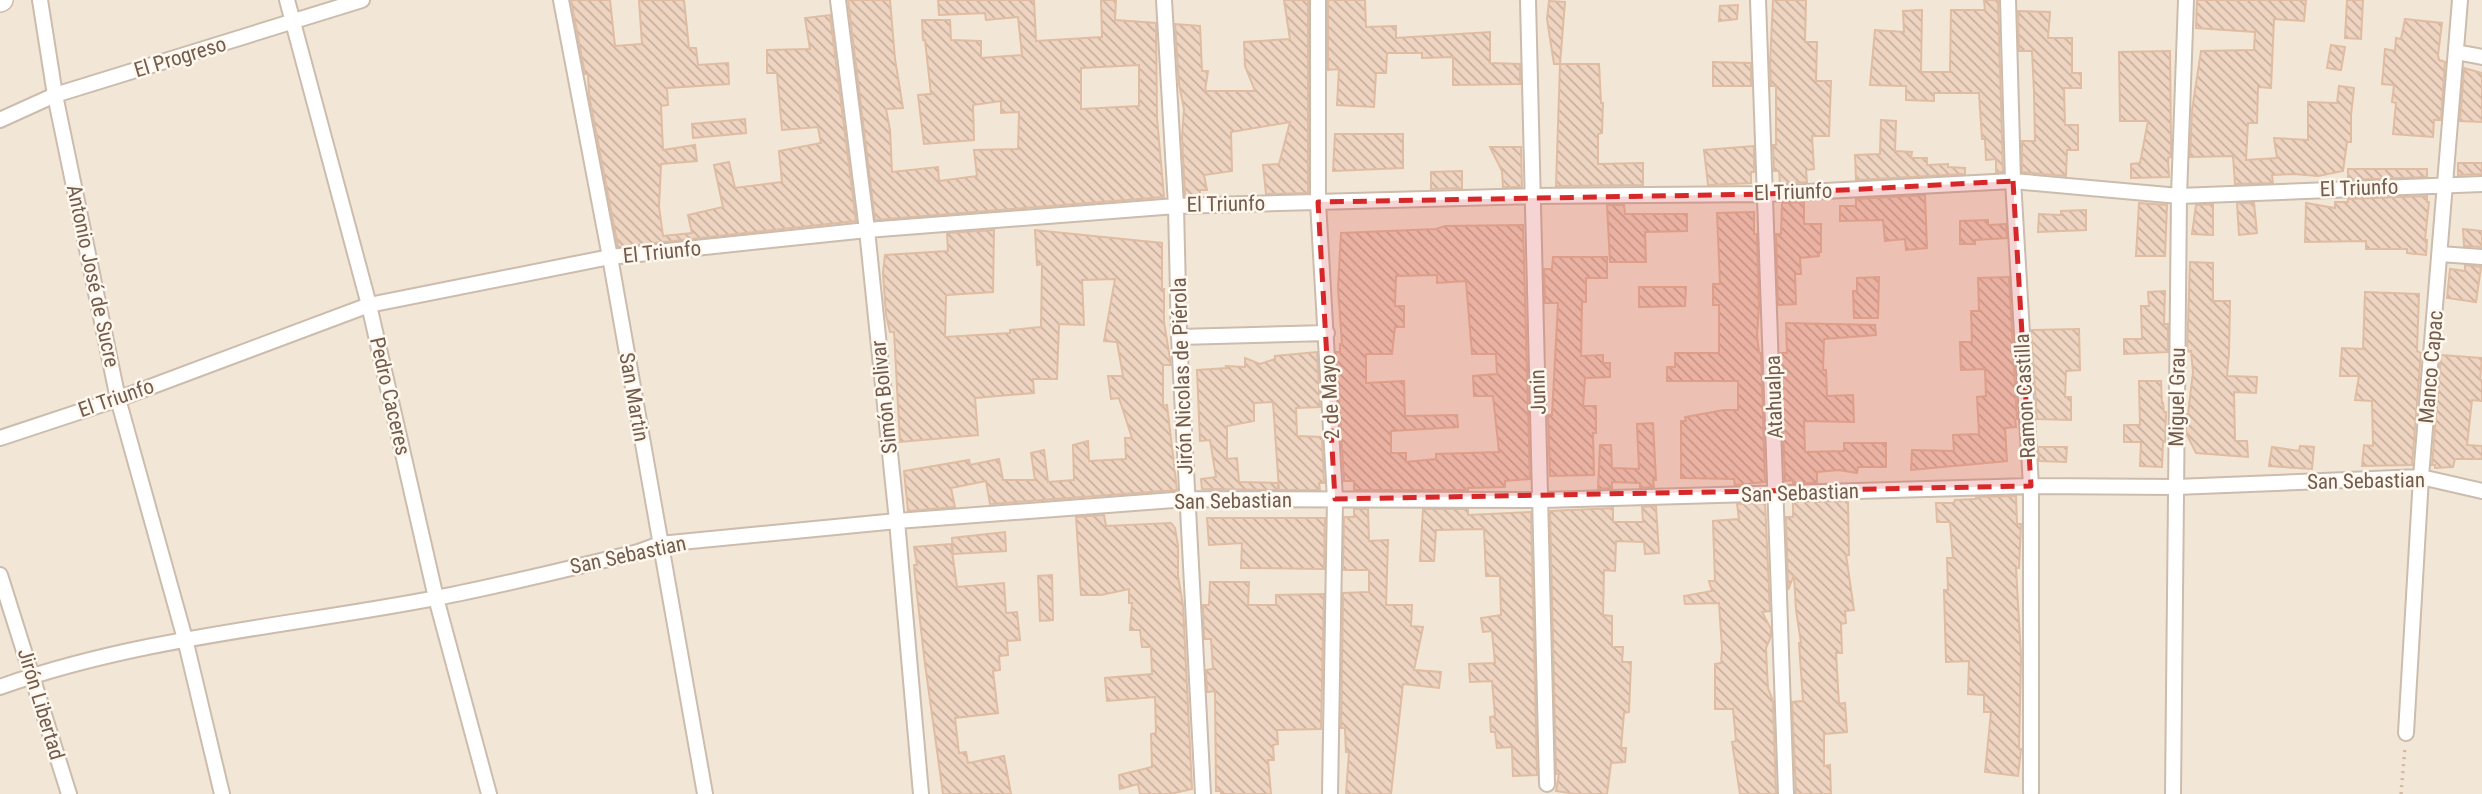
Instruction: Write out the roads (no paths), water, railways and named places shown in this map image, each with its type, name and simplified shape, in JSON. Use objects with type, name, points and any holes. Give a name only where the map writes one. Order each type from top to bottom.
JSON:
[{"type":"street","name":"Antonio José de Sucre","points":[[40,0],[55,95],[118,399],[185,639],[222,794]]},
{"type":"street","name":"Pedro Caceres","points":[[286,0],[369,305],[436,598],[489,794]]},
{"type":"street","name":"El Progreso","points":[[0,120],[55,95],[362,0]]},
{"type":"street","name":"San Martin","points":[[561,0],[610,257],[705,794]]},
{"type":"street","name":"Simón Bolivar","points":[[838,0],[867,230],[897,521],[921,794]]},
{"type":"street","name":"Jirón Nicolas de Piérola","points":[[1164,0],[1177,206],[1179,337],[1203,794]]},
{"type":"street","name":"2 de Mayo","points":[[1318,0],[1318,202],[1335,499],[1331,794]]},
{"type":"street","name":"Junin","points":[[1528,0],[1547,784]]},
{"type":"street","name":"Atahualpa","points":[[1758,0],[1767,194],[1786,794]]},
{"type":"street","name":"Ramon Castilla","points":[[2008,0],[2013,181],[2031,486],[2031,792]]},
{"type":"street","name":"Miguel Grau","points":[[2173,794],[2179,196],[2186,0]]},
{"type":"street","name":"Manco Capac","points":[[2406,733],[2421,477],[2459,0]]},
{"type":"street","points":[[2456,52],[2482,57]]},
{"type":"street","name":"El Triunfo","points":[[0,438],[118,399],[369,305],[610,257],[867,230],[1177,206],[1531,196],[1767,194],[2013,181],[2179,196],[2482,184]]},
{"type":"street","points":[[2440,254],[2482,257]]},
{"type":"street","points":[[1179,337],[1327,333]]},
{"type":"street","name":"San Sebastian","points":[[0,687],[33,675],[185,639],[436,598],[638,552],[660,544],[897,521],[1187,499],[1542,500],[2031,486],[2176,487],[2421,477],[2482,491]]},
{"type":"street","name":"Jirón Libertad","points":[[0,575],[69,794]]}]
